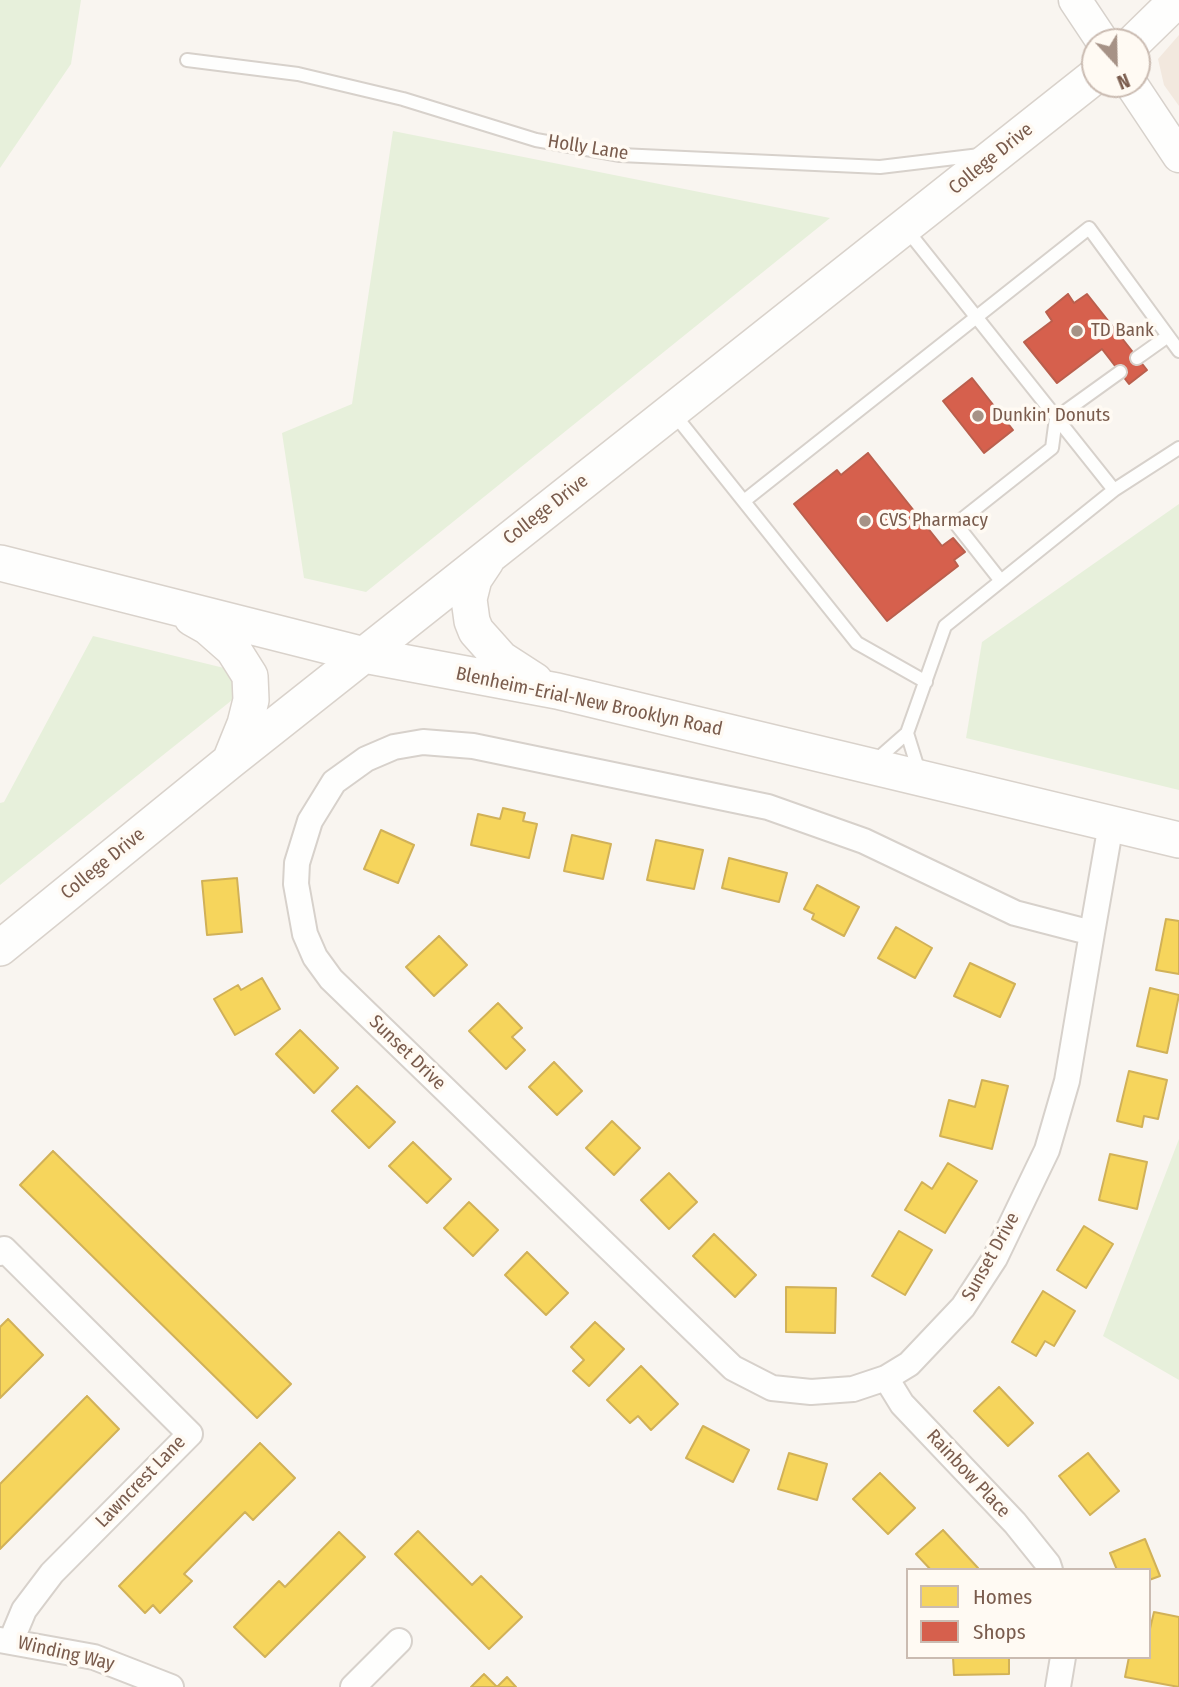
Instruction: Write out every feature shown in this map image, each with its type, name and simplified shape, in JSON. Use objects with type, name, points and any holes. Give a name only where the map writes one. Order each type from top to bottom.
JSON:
[{"type":"main road","points":[[1148,28],[1177,0]]},
{"type":"main road","name":"College Drive","points":[[0,948],[230,761],[1081,87]]},
{"type":"main road","points":[[491,554],[479,569],[471,588],[470,610],[476,631],[492,651],[512,668],[557,691]]},
{"type":"main road","name":"Blenheim-Erial-New Brooklyn Road","points":[[0,563],[364,655],[557,691],[1179,839]]},
{"type":"main road","points":[[147,600],[208,627],[233,649],[250,676],[251,701],[230,761]]},
{"type":"street","points":[[1075,0],[1094,28]]},
{"type":"street","points":[[1140,98],[1179,156]]},
{"type":"street","name":"Sunset Drive","points":[[1092,933],[1015,914],[864,841],[768,807],[473,746],[424,742],[394,747],[366,758],[334,782],[310,821],[297,863],[296,884],[305,934],[315,957],[331,979],[733,1368],[772,1388],[811,1392],[853,1389],[886,1378],[909,1364],[963,1307],[995,1258],[1046,1150],[1067,1082],[1111,824]]},
{"type":"street","name":"Lawncrest Lane","points":[[0,1253],[4,1250],[190,1434],[52,1573],[24,1610],[6,1640]]},
{"type":"street","name":"Rainbow Place","points":[[886,1378],[902,1404],[1015,1523],[1049,1568]]},
{"type":"street","name":"Winding Way","points":[[6,1640],[94,1657],[170,1687]]},
{"type":"street","points":[[353,1687],[399,1640]]},
{"type":"street","points":[[1058,1687],[1063,1659]]},
{"type":"lane","name":"Holly Lane","points":[[187,60],[298,74],[402,99],[536,141],[621,155],[880,167],[998,153]]},
{"type":"lane","points":[[904,227],[1114,490]]},
{"type":"lane","points":[[744,501],[1088,228],[1179,351]]},
{"type":"lane","points":[[1137,358],[1168,336]]},
{"type":"lane","points":[[1001,581],[956,524],[1052,448],[1056,418],[1120,372]]},
{"type":"lane","points":[[672,411],[857,643],[926,682]]},
{"type":"lane","points":[[870,766],[907,733],[946,626],[1114,490],[1179,448]]},
{"type":"lane","points":[[907,733],[921,778]]},
{"type":"shaded area","points":[[1179,35],[1179,106],[1164,85],[1158,59]]},
{"type":"green space","points":[[0,0],[81,0],[71,64],[0,168]]},
{"type":"green space","points":[[393,131],[830,218],[366,592],[304,578],[282,433],[352,404]]},
{"type":"green space","points":[[1179,504],[1179,790],[966,738],[982,642]]},
{"type":"green space","points":[[93,636],[261,677],[0,885],[0,803],[4,802]]},
{"type":"green space","points":[[1179,1139],[1179,1380],[1103,1336]]},
{"type":"building: Homes","points":[[503,808],[525,813],[523,821],[537,824],[529,858],[471,845],[478,814],[500,819]]},
{"type":"building: Homes","points":[[381,830],[414,845],[398,883],[364,869]]},
{"type":"building: Homes","points":[[572,835],[611,844],[603,879],[564,871]]},
{"type":"building: Homes","points":[[656,840],[703,850],[694,889],[647,880]]},
{"type":"building: Homes","points":[[729,858],[787,873],[779,902],[722,888]]},
{"type":"building: Homes","points":[[237,878],[242,932],[207,935],[202,881]]},
{"type":"building: Homes","points":[[817,885],[859,907],[844,936],[812,919],[814,914],[804,909]]},
{"type":"building: Homes","points":[[1166,919],[1179,921],[1179,974],[1156,970]]},
{"type":"building: Homes","points":[[896,927],[932,948],[915,978],[878,958]]},
{"type":"building: Homes","points":[[439,936],[467,965],[434,996],[406,967]]},
{"type":"building: Homes","points":[[970,963],[1015,984],[1000,1017],[954,996]]},
{"type":"building: Homes","points":[[262,978],[280,1009],[235,1035],[214,999],[238,985],[241,990]]},
{"type":"building: Homes","points":[[1150,988],[1179,995],[1167,1053],[1137,1046]]},
{"type":"building: Homes","points":[[498,1003],[522,1028],[512,1037],[525,1050],[506,1069],[469,1031]]},
{"type":"building: Homes","points":[[300,1030],[338,1068],[314,1093],[276,1054]]},
{"type":"building: Homes","points":[[554,1062],[582,1091],[557,1115],[529,1087]]},
{"type":"building: Homes","points":[[1129,1071],[1167,1080],[1158,1119],[1144,1116],[1142,1127],[1117,1121]]},
{"type":"building: Homes","points":[[982,1080],[1008,1086],[992,1149],[940,1136],[949,1100],[975,1107]]},
{"type":"building: Homes","points":[[357,1086],[395,1122],[369,1148],[332,1111]]},
{"type":"building: Homes","points":[[612,1121],[640,1148],[614,1175],[586,1148]]},
{"type":"building: Homes","points":[[413,1142],[451,1179],[427,1203],[389,1166]]},
{"type":"building: Homes","points":[[53,1151],[291,1384],[257,1418],[20,1185]]},
{"type":"building: Homes","points":[[1110,1154],[1147,1162],[1137,1209],[1099,1200]]},
{"type":"building: Homes","points":[[948,1163],[977,1181],[945,1233],[905,1210],[922,1182],[932,1189]]},
{"type":"building: Homes","points":[[669,1173],[697,1202],[669,1229],[641,1200]]},
{"type":"building: Homes","points":[[469,1202],[498,1230],[473,1256],[444,1228]]},
{"type":"building: Homes","points":[[1084,1226],[1113,1244],[1086,1288],[1057,1270]]},
{"type":"building: Homes","points":[[899,1231],[932,1250],[905,1295],[872,1276]]},
{"type":"building: Homes","points":[[714,1234],[756,1275],[735,1297],[693,1256]]},
{"type":"building: Homes","points":[[527,1252],[568,1293],[546,1315],[505,1275]]},
{"type":"building: Homes","points":[[786,1287],[836,1288],[835,1333],[786,1332]]},
{"type":"building: Homes","points":[[1043,1291],[1075,1311],[1054,1346],[1045,1341],[1036,1356],[1012,1342]]},
{"type":"building: Homes","points":[[8,1319],[43,1355],[0,1398],[0,1327]]},
{"type":"building: Homes","points":[[595,1322],[624,1349],[589,1386],[573,1371],[584,1360],[571,1347]]},
{"type":"building: Homes","points":[[641,1366],[678,1404],[651,1430],[638,1416],[630,1423],[607,1400]]},
{"type":"building: Homes","points":[[999,1387],[1033,1423],[1008,1446],[974,1411]]},
{"type":"building: Homes","points":[[87,1396],[119,1429],[0,1549],[0,1484]]},
{"type":"building: Homes","points":[[703,1426],[749,1450],[733,1482],[686,1458]]},
{"type":"building: Homes","points":[[260,1443],[295,1478],[253,1520],[245,1512],[184,1574],[192,1581],[160,1613],[153,1605],[145,1613],[119,1586]]},
{"type":"building: Homes","points":[[789,1453],[827,1464],[817,1500],[778,1489]]},
{"type":"building: Homes","points":[[1088,1453],[1119,1491],[1090,1515],[1059,1476]]},
{"type":"building: Homes","points":[[880,1473],[915,1508],[888,1534],[853,1499]]},
{"type":"building: Homes","points":[[943,1530],[978,1568],[929,1568],[916,1554]]},
{"type":"building: Homes","points":[[418,1531],[472,1585],[481,1576],[522,1617],[489,1649],[395,1554]]},
{"type":"building: Homes","points":[[339,1532],[365,1557],[265,1657],[234,1627],[279,1581],[285,1587]]},
{"type":"building: Homes","points":[[1145,1539],[1160,1576],[1151,1579],[1151,1568],[1116,1568],[1110,1553]]},
{"type":"building: Homes","points":[[1154,1612],[1179,1617],[1179,1687],[1125,1677],[1129,1659],[1151,1659],[1151,1625]]},
{"type":"building: Homes","points":[[953,1659],[1009,1659],[1009,1674],[954,1675]]},
{"type":"building: Homes","points":[[484,1674],[497,1687],[471,1687]]},
{"type":"building: Homes","points":[[507,1677],[516,1687],[497,1687]]},
{"type":"building: Shops","name":"TD Bank","points":[[1068,294],[1074,303],[1087,294],[1147,370],[1129,384],[1102,349],[1057,383],[1024,342],[1052,321],[1046,312]]},
{"type":"building: Shops","name":"Dunkin' Donuts","points":[[972,378],[1013,430],[984,453],[943,401]]},
{"type":"building: Shops","name":"CVS Pharmacy","points":[[868,453],[942,546],[953,538],[965,552],[954,560],[958,566],[887,621],[794,504],[837,470],[841,475]]},
{"type":"place","name":"TD Bank","points":[[1077,331]]},
{"type":"place","name":"Dunkin' Donuts","points":[[978,416]]},
{"type":"place","name":"CVS Pharmacy","points":[[865,521]]}]
